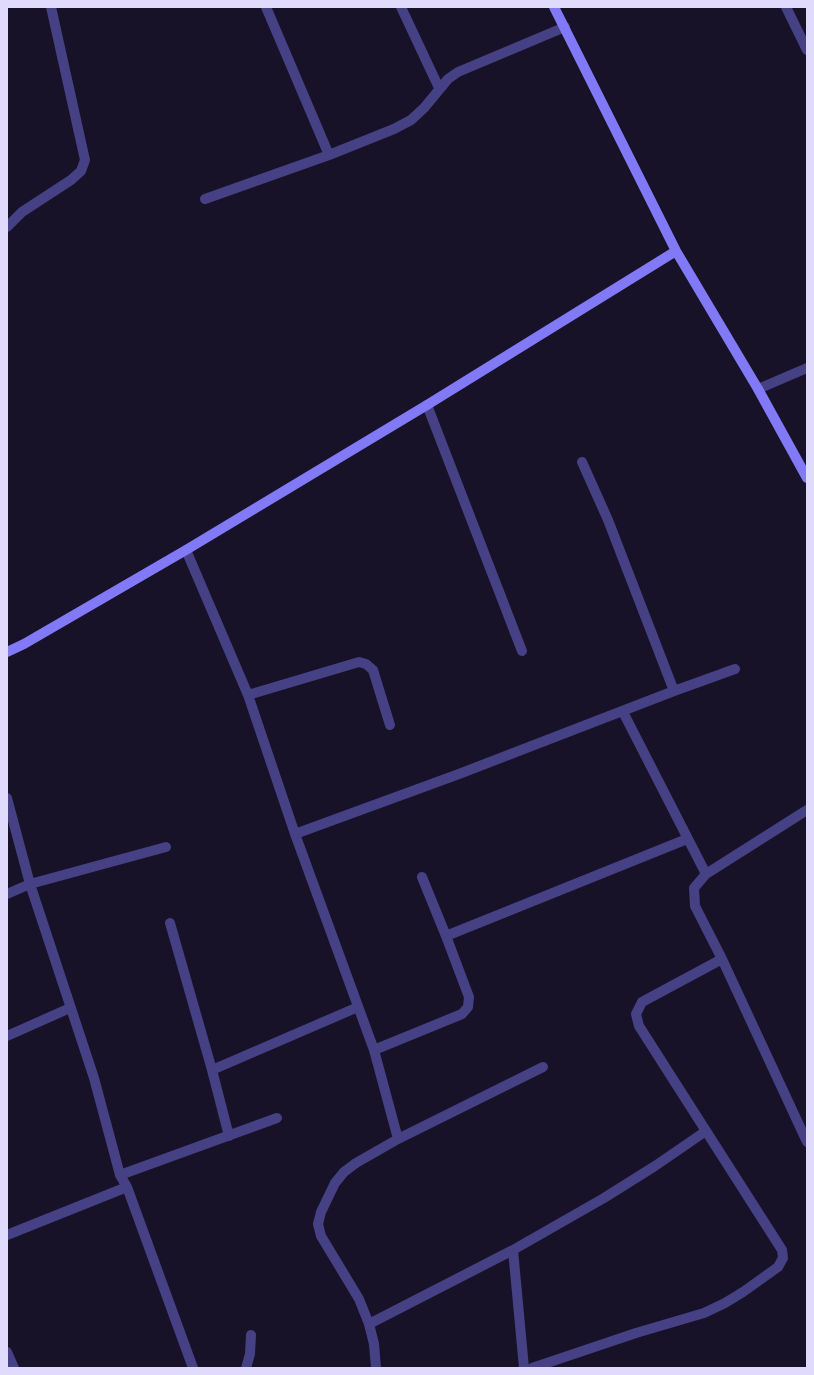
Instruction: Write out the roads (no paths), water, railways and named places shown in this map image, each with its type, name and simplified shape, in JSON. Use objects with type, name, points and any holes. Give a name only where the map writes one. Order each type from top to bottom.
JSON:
[{"type":"main road","points":[[554,7],[676,250],[758,389],[807,478]]},
{"type":"main road","points":[[7,652],[24,644],[186,550],[427,405],[676,250]]},
{"type":"street","points":[[7,227],[22,212],[71,180],[81,171],[85,160],[51,7]]},
{"type":"street","points":[[266,7],[329,155]]},
{"type":"street","points":[[401,7],[439,88]]},
{"type":"street","points":[[786,7],[807,50]]},
{"type":"street","points":[[205,199],[329,155],[394,129],[410,120],[424,108],[439,88],[458,72],[565,27]]},
{"type":"street","points":[[758,389],[807,368]]},
{"type":"street","points":[[427,405],[522,651]]},
{"type":"street","points":[[582,462],[608,520],[674,691]]},
{"type":"street","points":[[186,550],[248,695],[295,834],[374,1050],[398,1139]]},
{"type":"street","points":[[248,695],[359,662],[366,664],[373,670],[390,725]]},
{"type":"street","points":[[295,834],[452,777],[735,669]]},
{"type":"street","points":[[623,712],[706,874]]},
{"type":"street","points":[[7,798],[30,884],[94,1078],[120,1175],[127,1187],[192,1368]]},
{"type":"street","points":[[807,810],[706,874],[694,888],[695,906],[722,959],[807,1142]]},
{"type":"street","points":[[446,936],[687,839]]},
{"type":"street","points":[[7,894],[30,884],[166,848]]},
{"type":"street","points":[[374,1050],[462,1014],[468,1007],[468,997],[446,936],[422,877]]},
{"type":"street","points":[[170,923],[212,1070],[229,1136]]},
{"type":"street","points":[[532,1368],[636,1333],[704,1313],[743,1292],[778,1267],[783,1258],[782,1250],[639,1026],[636,1014],[642,1002],[722,959]]},
{"type":"street","points":[[212,1070],[358,1007]]},
{"type":"street","points":[[7,1036],[70,1008]]},
{"type":"street","points":[[376,1368],[374,1344],[369,1324],[359,1299],[321,1236],[318,1224],[321,1212],[335,1182],[344,1172],[356,1163],[398,1139],[543,1067]]},
{"type":"street","points":[[120,1175],[277,1118]]},
{"type":"street","points":[[369,1324],[513,1250],[610,1194],[655,1166],[706,1131]]},
{"type":"street","points":[[7,1234],[127,1187]]},
{"type":"street","points":[[513,1250],[524,1368]]},
{"type":"street","points":[[246,1368],[250,1354],[251,1335]]},
{"type":"street","points":[[7,1352],[14,1368]]}]
